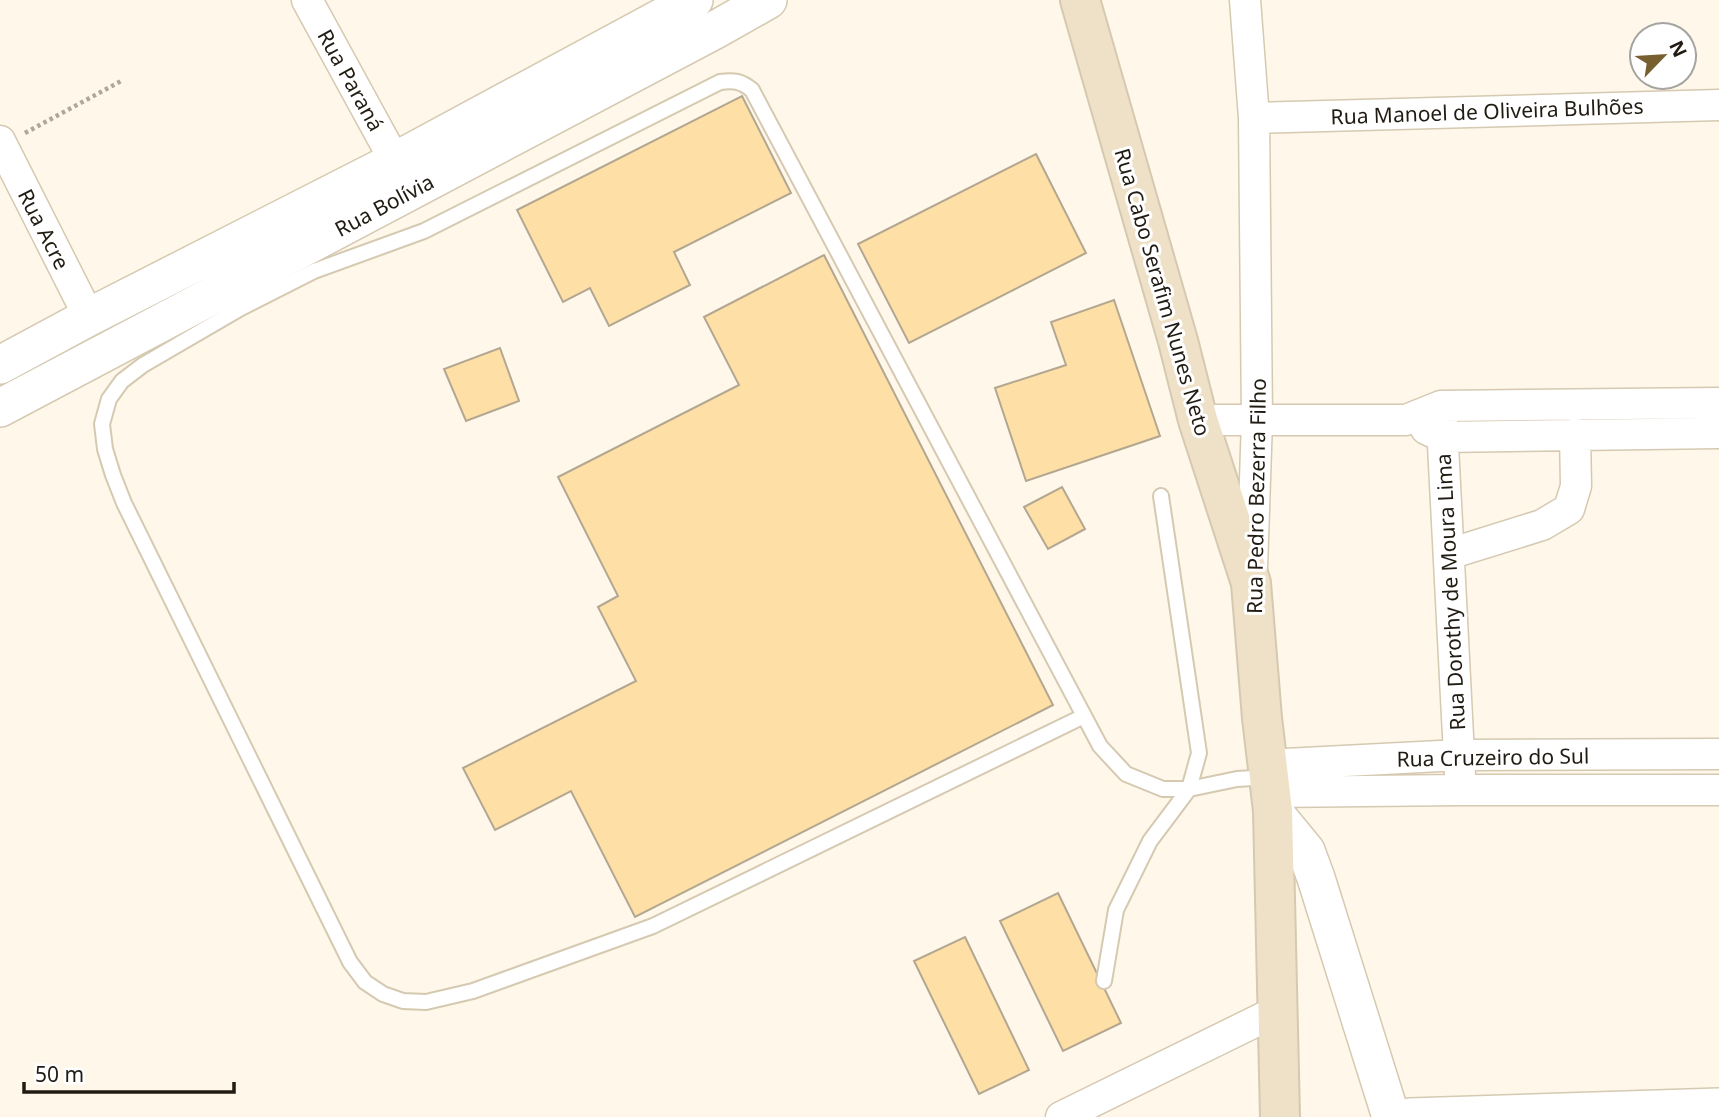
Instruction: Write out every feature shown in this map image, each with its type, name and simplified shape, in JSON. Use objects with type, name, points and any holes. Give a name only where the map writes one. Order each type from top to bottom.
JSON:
[{"type":"main road","name":"Rua Cabo Serafim Nunes Neto","points":[[1080,0],[1178,341],[1198,420],[1251,583]]},
{"type":"main road","name":"Rua Pedro Bezerra Filho","points":[[1251,583],[1262,718],[1271,786],[1280,1117]]},
{"type":"street","name":"Rua Paraná","points":[[307,0],[395,161]]},
{"type":"street","name":"Rua Bolívia","points":[[0,408],[597,72],[702,10],[768,0]]},
{"type":"street","name":"Rua Pedro Bezerra Filho","points":[[1245,0],[1254,118],[1257,420],[1251,583]]},
{"type":"street","name":"Rua Bolívia","points":[[0,365],[395,161],[597,72]]},
{"type":"street","name":"Rua Manoel de Oliveira Bulhões","points":[[1254,118],[1719,105]]},
{"type":"street","name":"Rua Acre","points":[[1,143],[89,317]]},
{"type":"street","name":"Rua Dorothy de Moura Lima","points":[[1198,420],[1406,420],[1441,406],[1719,403]]},
{"type":"street","name":"Rua Dorothy de Moura Lima","points":[[1441,406],[1460,790]]},
{"type":"street","name":"Rua Dorothy de Moura Lima","points":[[1406,420],[1443,437],[1719,433]]},
{"type":"street","points":[[1449,554],[1542,525],[1569,509],[1576,486],[1576,435]]},
{"type":"street","name":"Rua Cruzeiro do Sul","points":[[1271,786],[1459,755],[1719,754]]},
{"type":"street","points":[[1271,786],[1306,851],[1316,878],[1391,1117]]},
{"type":"street","name":"Rua Cruzeiro do Sul","points":[[1271,786],[1460,790],[1719,790]]},
{"type":"street","points":[[1061,1117],[1277,1011]]},
{"type":"street","points":[[1410,1117],[1719,1107]]},
{"type":"lane","points":[[1084,716],[653,926],[473,991],[426,1002],[403,1001],[383,994],[365,982],[350,962],[136,528],[104,449],[103,424],[108,399],[122,381],[143,365],[241,308],[314,271],[424,231],[720,82],[742,82],[752,90],[759,102],[1100,746],[1126,774],[1163,789],[1189,789],[1237,779],[1271,786]]},
{"type":"lane","points":[[1104,981],[1116,910],[1150,841],[1189,789],[1199,753],[1161,496]]},
{"type":"path","points":[[1,143],[123,80]]},
{"type":"building","points":[[742,96],[791,193],[674,252],[690,285],[609,326],[590,288],[563,302],[517,210]]},
{"type":"building","points":[[1036,154],[1086,253],[909,343],[858,244]]},
{"type":"building","points":[[824,255],[1053,705],[635,917],[571,791],[495,830],[463,768],[636,681],[598,607],[618,596],[558,477],[739,385],[704,317]]},
{"type":"building","points":[[1114,300],[1160,436],[1026,481],[995,388],[1066,365],[1051,322]]},
{"type":"building","points":[[500,348],[519,401],[466,421],[444,369]]},
{"type":"building","points":[[1062,487],[1085,529],[1048,549],[1024,507]]},
{"type":"building","points":[[1058,893],[1121,1023],[1063,1051],[1000,921]]},
{"type":"building","points":[[965,937],[1029,1070],[979,1094],[914,961]]}]
